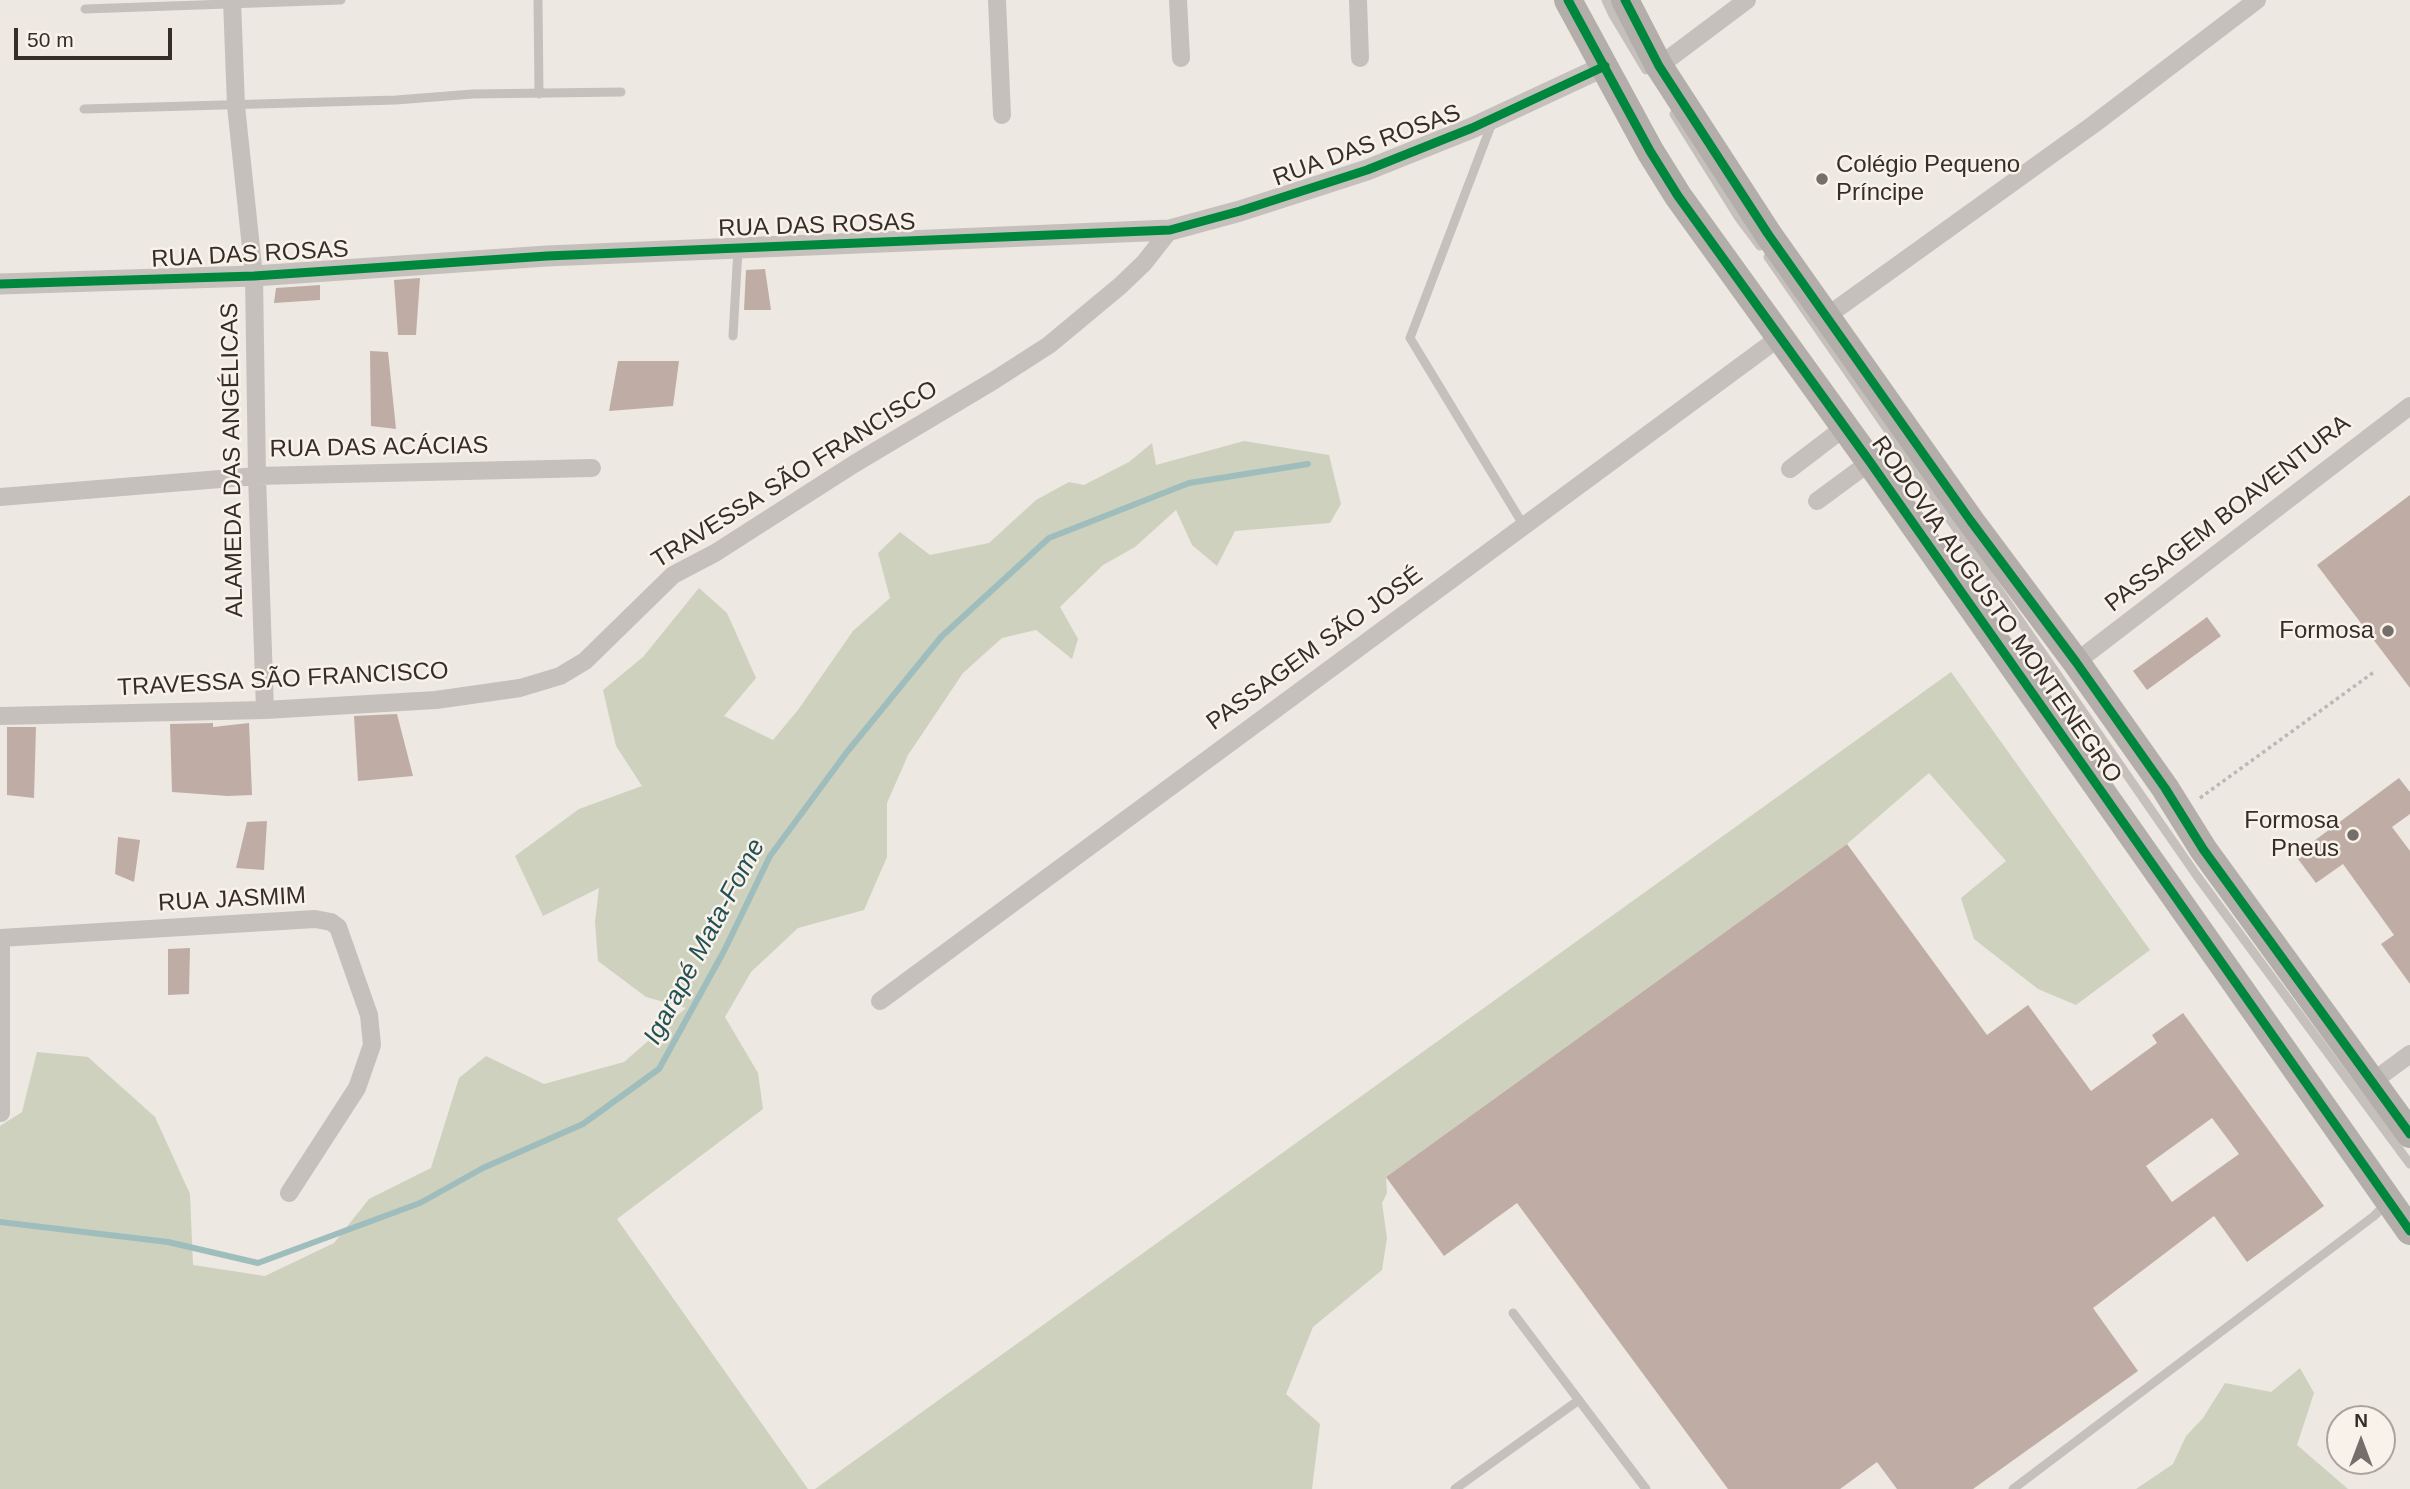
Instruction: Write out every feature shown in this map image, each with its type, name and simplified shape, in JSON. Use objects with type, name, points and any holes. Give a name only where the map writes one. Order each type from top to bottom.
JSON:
[{"type":"main road","name":"RODOVIA AUGUSTO MONTENEGRO","points":[[1567,0],[1650,151],[1678,196],[1870,462],[2410,1231]]},
{"type":"main road","name":"RODOVIA AUGUSTO MONTENEGRO","points":[[1625,0],[1654,70],[1970,520],[2076,662],[2165,788],[2203,849],[2410,1134]]},
{"type":"street","points":[[997,0],[1002,115]]},
{"type":"street","points":[[1178,0],[1181,58]]},
{"type":"street","points":[[1358,0],[1360,58]]},
{"type":"street","points":[[1654,70],[1747,0]]},
{"type":"street","points":[[1827,316],[2094,124],[2257,0]]},
{"type":"street","name":"ALAMEDA DAS ANGÉLICAS","points":[[232,3],[236,106],[254,276],[265,710]]},
{"type":"street","name":"RUA DAS ROSAS","points":[[0,284],[254,276],[547,256],[1170,230],[1240,211],[1367,170],[1494,118],[1605,66]]},
{"type":"street","name":"TRAVESSA SÃO FRANCISCO","points":[[0,716],[265,710],[436,700],[520,688],[559,676],[585,662],[673,575],[716,553],[854,464],[1049,345],[1144,264],[1170,230]]},
{"type":"street","name":"PASSAGEM SÃO JOSÉ","points":[[880,1001],[1780,337]]},
{"type":"street","name":"PASSAGEM BOAVENTURA","points":[[2076,662],[2410,406]]},
{"type":"street","points":[[1790,469],[1845,428]]},
{"type":"street","points":[[1817,501],[1870,462]]},
{"type":"street","name":"RUA DAS ACÁCIAS","points":[[0,497],[257,476],[592,468]]},
{"type":"street","name":"RUA JASMIM","points":[[0,938],[315,919],[331,922],[338,927],[369,1016],[372,1045],[357,1088],[289,1193]]},
{"type":"street","points":[[0,938],[1,1113]]},
{"type":"street","points":[[2372,1082],[2410,1054]]},
{"type":"lane","points":[[85,9],[341,0]]},
{"type":"lane","points":[[538,0],[539,94]]},
{"type":"lane","points":[[1606,0],[1654,70]]},
{"type":"lane","points":[[84,108],[236,106],[473,94],[621,92]]},
{"type":"lane","points":[[1669,107],[1739,218],[2197,876],[2410,1164]]},
{"type":"lane","points":[[1494,118],[1410,338],[1524,526]]},
{"type":"lane","points":[[733,336],[738,248]]},
{"type":"lane","points":[[2013,1489],[2374,1216],[2388,1202]]},
{"type":"lane","points":[[1513,1313],[1646,1489]]},
{"type":"lane","points":[[1455,1489],[1579,1400]]},
{"type":"path","points":[[2213,788],[2374,671]]},
{"type":"green space","points":[[1244,441],[1329,455],[1341,504],[1330,523],[1235,531],[1217,566],[1192,545],[1176,510],[1135,547],[1103,565],[1060,607],[1078,639],[1072,659],[1036,630],[1002,638],[963,673],[908,755],[887,803],[887,857],[864,910],[798,928],[751,972],[725,1017],[758,1073],[763,1109],[617,1219],[808,1489],[0,1489],[0,1126],[22,1112],[37,1052],[88,1057],[155,1117],[190,1194],[193,1265],[265,1276],[334,1243],[369,1199],[431,1168],[459,1078],[486,1056],[544,1084],[624,1062],[686,1008],[646,997],[598,961],[595,922],[599,888],[543,916],[515,856],[579,809],[642,786],[616,746],[603,690],[643,657],[699,588],[727,613],[756,678],[724,716],[773,740],[798,710],[853,631],[890,598],[878,553],[900,532],[930,555],[989,543],[1036,500],[1069,482],[1084,485],[1129,462],[1152,443],[1156,465]]},
{"type":"green space","points":[[1951,672],[2150,950],[2076,1005],[2038,989],[1974,939],[1961,898],[2006,861],[1929,773],[1847,844],[1386,1177],[1387,1193],[1382,1203],[1387,1238],[1382,1270],[1313,1327],[1286,1394],[1320,1424],[1312,1489],[815,1489]]},
{"type":"green space","points":[[2300,1368],[2314,1393],[2297,1445],[2326,1470],[2326,1475],[2332,1475],[2348,1489],[2136,1489],[2173,1464],[2186,1436],[2203,1418],[2225,1383],[2271,1392]]},
{"type":"building","points":[[765,269],[771,310],[744,310],[746,270]]},
{"type":"building","points":[[420,278],[416,335],[398,335],[394,280]]},
{"type":"building","points":[[320,285],[320,300],[274,303],[276,288]]},
{"type":"building","points":[[370,351],[388,352],[396,429],[371,426]]},
{"type":"building","points":[[618,361],[679,361],[673,406],[609,411]]},
{"type":"building","name":"Formosa","points":[[2410,495],[2410,688],[2317,565]]},
{"type":"building","points":[[2207,617],[2221,636],[2147,690],[2133,671]]},
{"type":"building","points":[[397,714],[413,776],[358,781],[354,716]]},
{"type":"building","points":[[213,723],[213,727],[249,723],[252,795],[172,792],[170,724]]},
{"type":"building","points":[[7,727],[36,727],[34,798],[7,795]]},
{"type":"building","points":[[2399,778],[2410,792],[2410,814],[2392,827],[2410,851],[2410,984],[2381,944],[2394,935],[2343,864],[2316,883],[2295,855]]},
{"type":"building","points":[[267,821],[264,870],[236,868],[247,822]]},
{"type":"building","points":[[118,837],[140,840],[134,882],[115,874]]},
{"type":"building","points":[[1847,844],[1987,1035],[2028,1005],[2091,1091],[2157,1043],[2152,1035],[2183,1013],[2324,1206],[2247,1262],[2214,1216],[2093,1308],[2138,1371],[1973,1489],[1897,1489],[1877,1462],[1840,1489],[1728,1489],[1517,1203],[1444,1256],[1386,1177]],"holes":[[[2212,1118],[2239,1154],[2172,1202],[2146,1166]]]},
{"type":"building","points":[[190,948],[189,994],[168,995],[168,949]]},
{"type":"waterway","name":"Igarapé Mata-Fome","points":[[0,1222],[168,1242],[258,1263],[420,1203],[483,1168],[583,1124],[659,1069],[724,951],[770,856],[847,752],[941,637],[1049,538],[1189,483],[1308,464]]},
{"type":"cycle path","points":[[1568,0],[1650,151],[1678,196],[1870,462],[2410,1231]]},
{"type":"cycle path","points":[[1625,0],[1659,66],[1768,234],[1970,520],[2076,662],[2165,788],[2203,849],[2410,1134]]},
{"type":"cycle path","points":[[0,284],[254,276],[547,256],[1170,230],[1240,211],[1367,170],[1472,128],[1605,66]]},
{"type":"place","name":"Colégio Pequeno Príncipe","points":[[1822,179]]},
{"type":"place","name":"Formosa","points":[[2388,631]]},
{"type":"place","name":"Formosa Pneus","points":[[2353,835]]}]
